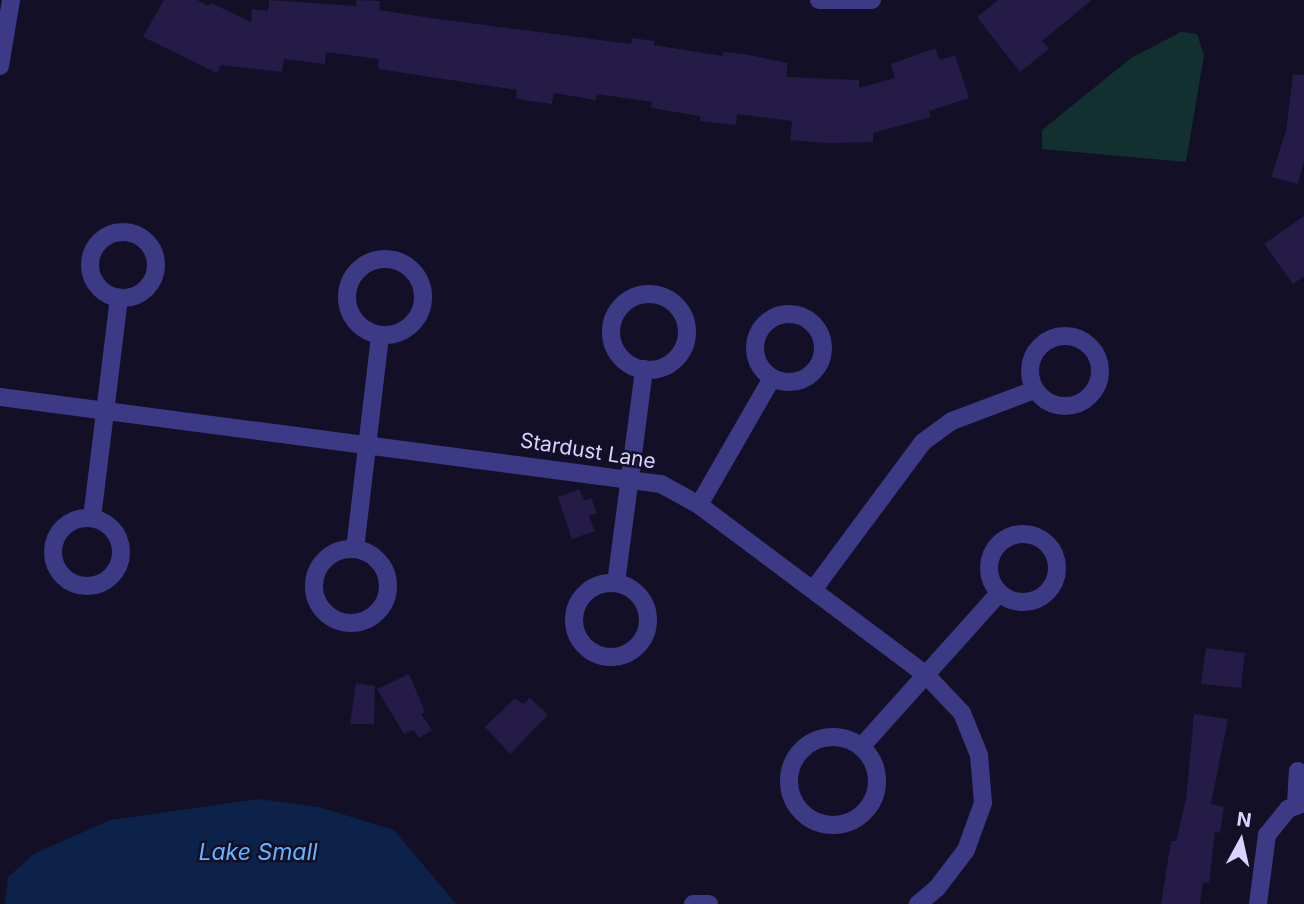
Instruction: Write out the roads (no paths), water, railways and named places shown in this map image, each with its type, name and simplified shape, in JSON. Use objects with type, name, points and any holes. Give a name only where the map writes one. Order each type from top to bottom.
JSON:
[{"type":"street","points":[[0,66],[11,0]]},
{"type":"street","points":[[819,0],[872,0]]},
{"type":"street","points":[[390,259],[415,274],[423,302],[409,327],[380,335],[355,321],[347,293],[361,267],[390,259]]},
{"type":"street","points":[[654,294],[679,308],[687,336],[673,362],[644,369],[619,355],[611,327],[626,302],[654,294]]},
{"type":"street","points":[[92,518],[119,298]]},
{"type":"street","points":[[355,549],[380,335]]},
{"type":"street","points":[[1073,337],[1096,353],[1100,380],[1083,402],[1056,406],[1034,390],[1030,363],[1046,341],[1073,337]]},
{"type":"street","points":[[615,583],[644,369]]},
{"type":"street","points":[[699,505],[772,379]]},
{"type":"street","points":[[813,590],[923,442],[952,421],[1034,390]]},
{"type":"street","name":"Stardust Lane","points":[[0,397],[631,477],[661,484],[699,505],[925,674],[961,713],[979,755],[983,803],[966,850],[937,888],[918,904]]},
{"type":"street","points":[[355,549],[380,563],[388,591],[374,616],[346,623],[321,609],[314,582],[328,557],[355,549]]},
{"type":"street","points":[[615,583],[640,597],[648,625],[634,650],[606,657],[581,643],[573,615],[588,590],[615,583]]},
{"type":"street","points":[[862,747],[999,593]]},
{"type":"street","points":[[829,736],[862,747],[873,760],[877,777],[867,810],[854,821],[837,826],[804,816],[788,785],[798,752],[829,736]]},
{"type":"street","points":[[1258,904],[1267,835],[1288,809],[1300,805],[1298,771]]},
{"type":"street","points":[[694,904],[709,904]]},
{"type":"water","name":"Lake Small","points":[[258,799],[319,807],[394,830],[456,904],[5,904],[8,877],[34,854],[110,820]]}]
